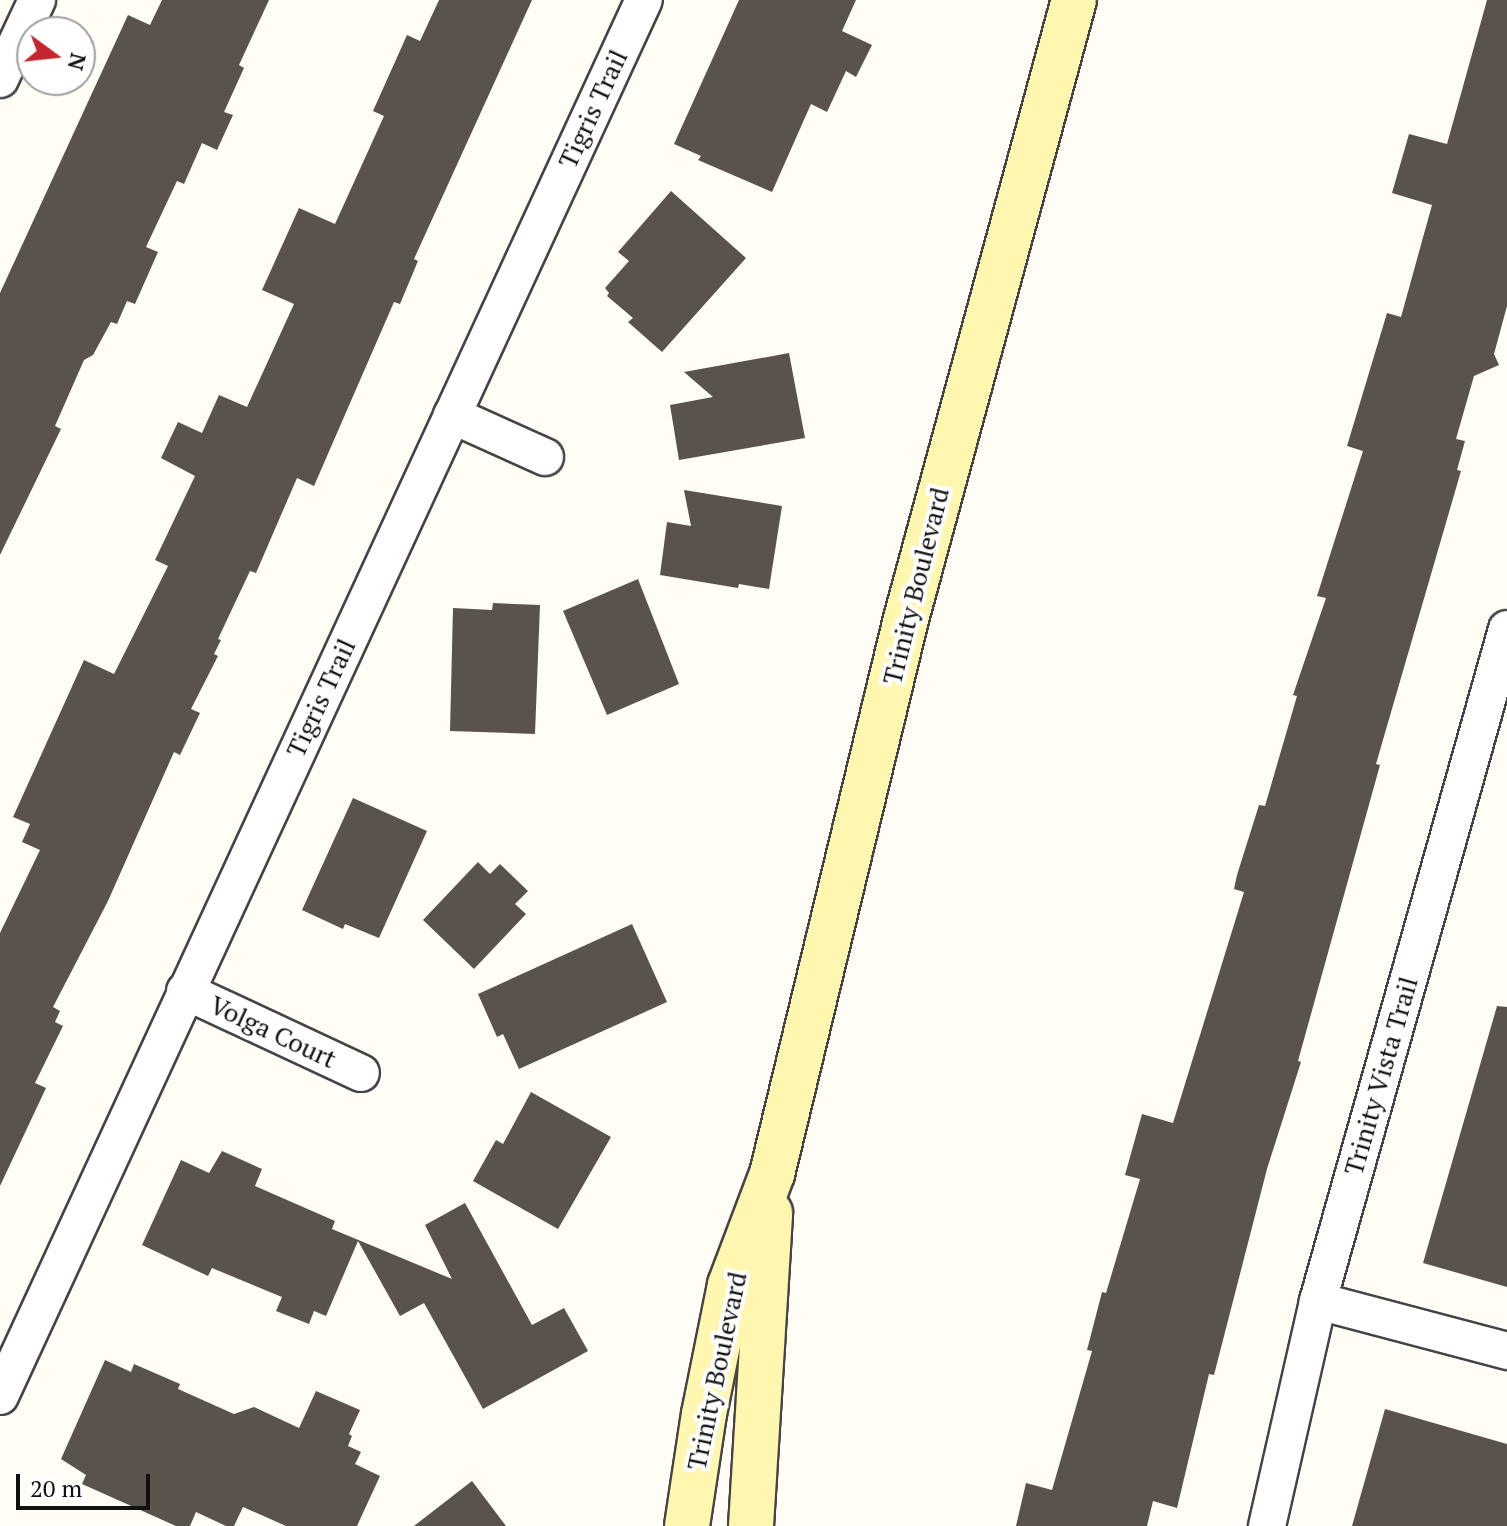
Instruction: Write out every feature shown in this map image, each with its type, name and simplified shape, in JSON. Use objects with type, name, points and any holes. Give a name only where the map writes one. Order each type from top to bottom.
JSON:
[{"type":"main road","name":"Trinity Boulevard","points":[[687,1526],[704,1414],[730,1285],[772,1174],[906,619],[1074,0]]},
{"type":"main road","name":"Trinity Boulevard","points":[[751,1526],[772,1174]]},
{"type":"street","points":[[0,79],[37,0]]},
{"type":"street","name":"Tigris Trail","points":[[0,1396],[644,0]]},
{"type":"street","points":[[452,415],[545,457]]},
{"type":"street","name":"Trinity Vista Trail","points":[[1267,1526],[1318,1301],[1507,629]]},
{"type":"street","name":"Volga Court","points":[[185,991],[361,1073]]},
{"type":"street","points":[[1318,1301],[1507,1351]]},
{"type":"building","points":[[162,0],[269,0],[239,65],[244,68],[224,112],[233,115],[217,150],[202,143],[184,184],[177,181],[146,247],[158,252],[135,304],[127,301],[117,324],[111,322],[93,355],[84,360],[55,426],[61,429],[0,555],[0,293],[91,96],[96,96],[96,84],[128,15],[150,25]]},
{"type":"building","points":[[439,0],[532,0],[414,259],[418,261],[400,304],[394,302],[314,486],[297,478],[256,573],[250,571],[218,639],[221,640],[214,654],[218,656],[191,709],[200,713],[180,755],[174,752],[108,901],[53,1007],[60,1011],[55,1022],[63,1026],[35,1083],[46,1088],[0,1186],[0,933],[40,850],[22,842],[30,824],[13,817],[84,660],[114,674],[168,566],[155,560],[195,476],[161,458],[178,422],[202,433],[219,395],[247,407],[294,304],[262,290],[299,208],[335,224],[384,116],[373,111],[407,35],[420,41]]},
{"type":"building","points":[[739,0],[856,0],[842,31],[872,45],[856,77],[846,71],[827,112],[811,104],[772,192],[698,160],[701,156],[674,144]]},
{"type":"building","points":[[1487,0],[1507,0],[1507,306],[1494,354],[1499,365],[1474,376],[1456,439],[1465,441],[1457,470],[1461,471],[1376,764],[1380,765],[1298,1061],[1301,1062],[1267,1169],[1214,1375],[1209,1374],[1177,1508],[1153,1501],[1147,1526],[1016,1526],[1026,1483],[1052,1490],[1092,1351],[1087,1350],[1102,1292],[1106,1293],[1140,1179],[1125,1175],[1142,1114],[1173,1123],[1244,892],[1234,889],[1237,875],[1259,805],[1265,806],[1297,696],[1293,695],[1326,598],[1317,596],[1363,451],[1347,446],[1387,313],[1401,317],[1432,205],[1392,193],[1409,134],[1447,144]]},
{"type":"building","points":[[671,191],[746,258],[662,352],[628,322],[633,318],[607,296],[609,293],[605,288],[629,261],[618,252]]},
{"type":"building","points":[[789,353],[805,438],[679,460],[670,405],[713,397],[684,372]]},
{"type":"building","points":[[684,490],[782,506],[769,589],[739,584],[738,588],[660,575],[667,522],[691,526]]},
{"type":"building","points":[[638,579],[679,684],[607,715],[563,611]]},
{"type":"building","points":[[493,603],[540,605],[535,734],[450,731],[453,608],[492,610]]},
{"type":"building","points":[[353,798],[427,831],[379,938],[345,924],[343,929],[302,910]]},
{"type":"building","points":[[478,862],[490,874],[500,864],[528,891],[515,904],[526,914],[474,969],[423,920]]},
{"type":"building","points":[[632,924],[667,1002],[519,1069],[503,1034],[497,1037],[478,994]]},
{"type":"building","points":[[1497,1006],[1507,1007],[1507,1287],[1423,1263]]},
{"type":"building","points":[[531,1092],[611,1137],[558,1229],[473,1181],[496,1140],[503,1144]]},
{"type":"building","points":[[222,1151],[262,1169],[255,1186],[335,1221],[332,1229],[452,1279],[425,1225],[465,1203],[532,1325],[564,1308],[588,1351],[483,1409],[424,1303],[400,1316],[358,1241],[326,1316],[314,1311],[309,1324],[276,1311],[282,1297],[212,1268],[208,1276],[142,1245],[181,1160],[209,1173]]},
{"type":"building","points":[[105,1360],[131,1372],[134,1364],[180,1384],[178,1389],[234,1414],[254,1407],[299,1428],[316,1391],[360,1410],[349,1434],[352,1436],[348,1446],[361,1452],[355,1464],[380,1476],[357,1526],[286,1526],[243,1507],[234,1526],[226,1526],[196,1512],[190,1526],[176,1526],[82,1484],[86,1475],[61,1459]]},
{"type":"building","points":[[1385,1409],[1507,1444],[1507,1526],[1352,1526]]},
{"type":"building","points":[[472,1481],[506,1526],[414,1526]]}]
